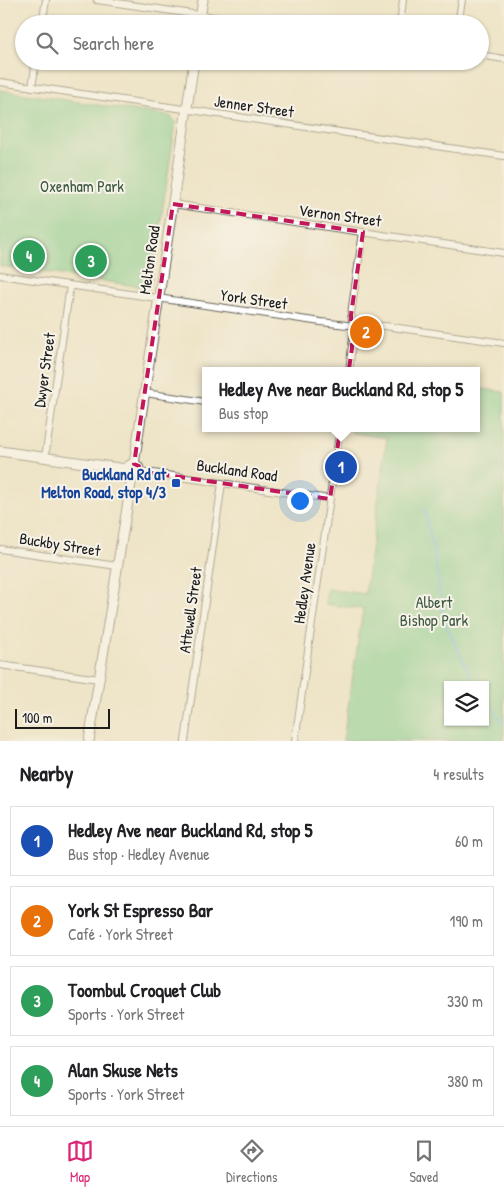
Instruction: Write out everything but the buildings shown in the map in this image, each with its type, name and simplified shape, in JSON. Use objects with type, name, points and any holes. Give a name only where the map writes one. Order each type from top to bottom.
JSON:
[{"type":"street","points":[[44,15],[46,0]]},
{"type":"street","points":[[97,0],[178,15]]},
{"type":"street","points":[[201,15],[203,0]]},
{"type":"street","points":[[401,15],[403,0]]},
{"type":"street","points":[[460,15],[462,0]]},
{"type":"street","points":[[489,56],[504,59]]},
{"type":"street","points":[[32,87],[35,70]]},
{"type":"street","name":"Melton Road","points":[[89,741],[133,470],[193,70]]},
{"type":"street","name":"Jenner Street","points":[[0,82],[504,156]]},
{"type":"street","name":"Vernon Street","points":[[173,204],[504,253]]},
{"type":"street","points":[[350,367],[354,335],[352,311],[363,232]]},
{"type":"street","name":"York Street","points":[[0,276],[321,322],[385,326],[504,343]]},
{"type":"street","name":"Dwyer Street","points":[[45,458],[70,286]]},
{"type":"street","points":[[144,393],[202,401]]},
{"type":"street","name":"Hedley Avenue","points":[[295,741],[339,432]]},
{"type":"street","name":"Buckland Road","points":[[0,451],[330,499]]},
{"type":"street","name":"Attewell Street","points":[[185,741],[222,483]]},
{"type":"street","name":"Buckby Street","points":[[0,549],[116,566]]},
{"type":"street","points":[[0,665],[99,679]]},
{"type":"highlighted area","points":[[173,204],[363,232],[351,315],[352,348],[330,499],[139,471],[139,466],[134,464]]},
{"type":"green space","name":"Oxenham Park","points":[[0,90],[170,116],[176,122],[151,284],[143,287],[0,266]]},
{"type":"green space","name":"Albert Bishop Park","points":[[480,389],[504,392],[504,741],[343,741],[363,609],[325,604],[327,589],[365,594],[387,438],[352,433],[480,432]]},
{"type":"waterway","points":[[424,506],[435,559],[444,621],[473,681]]},
{"type":"waterway","points":[[489,703],[504,724]]},
{"type":"place","name":"Alan Skuse Nets","points":[[29,256]]},
{"type":"place","name":"Toombul Croquet Club","points":[[91,261]]},
{"type":"place","name":"York St Espresso Bar","points":[[366,332]]},
{"type":"place","name":"Hedley Ave near Buckland Rd, stop 5","points":[[341,467]]},
{"type":"place","name":"Buckland Rd at Melton Road, stop 4/3","points":[[176,483]]}]
